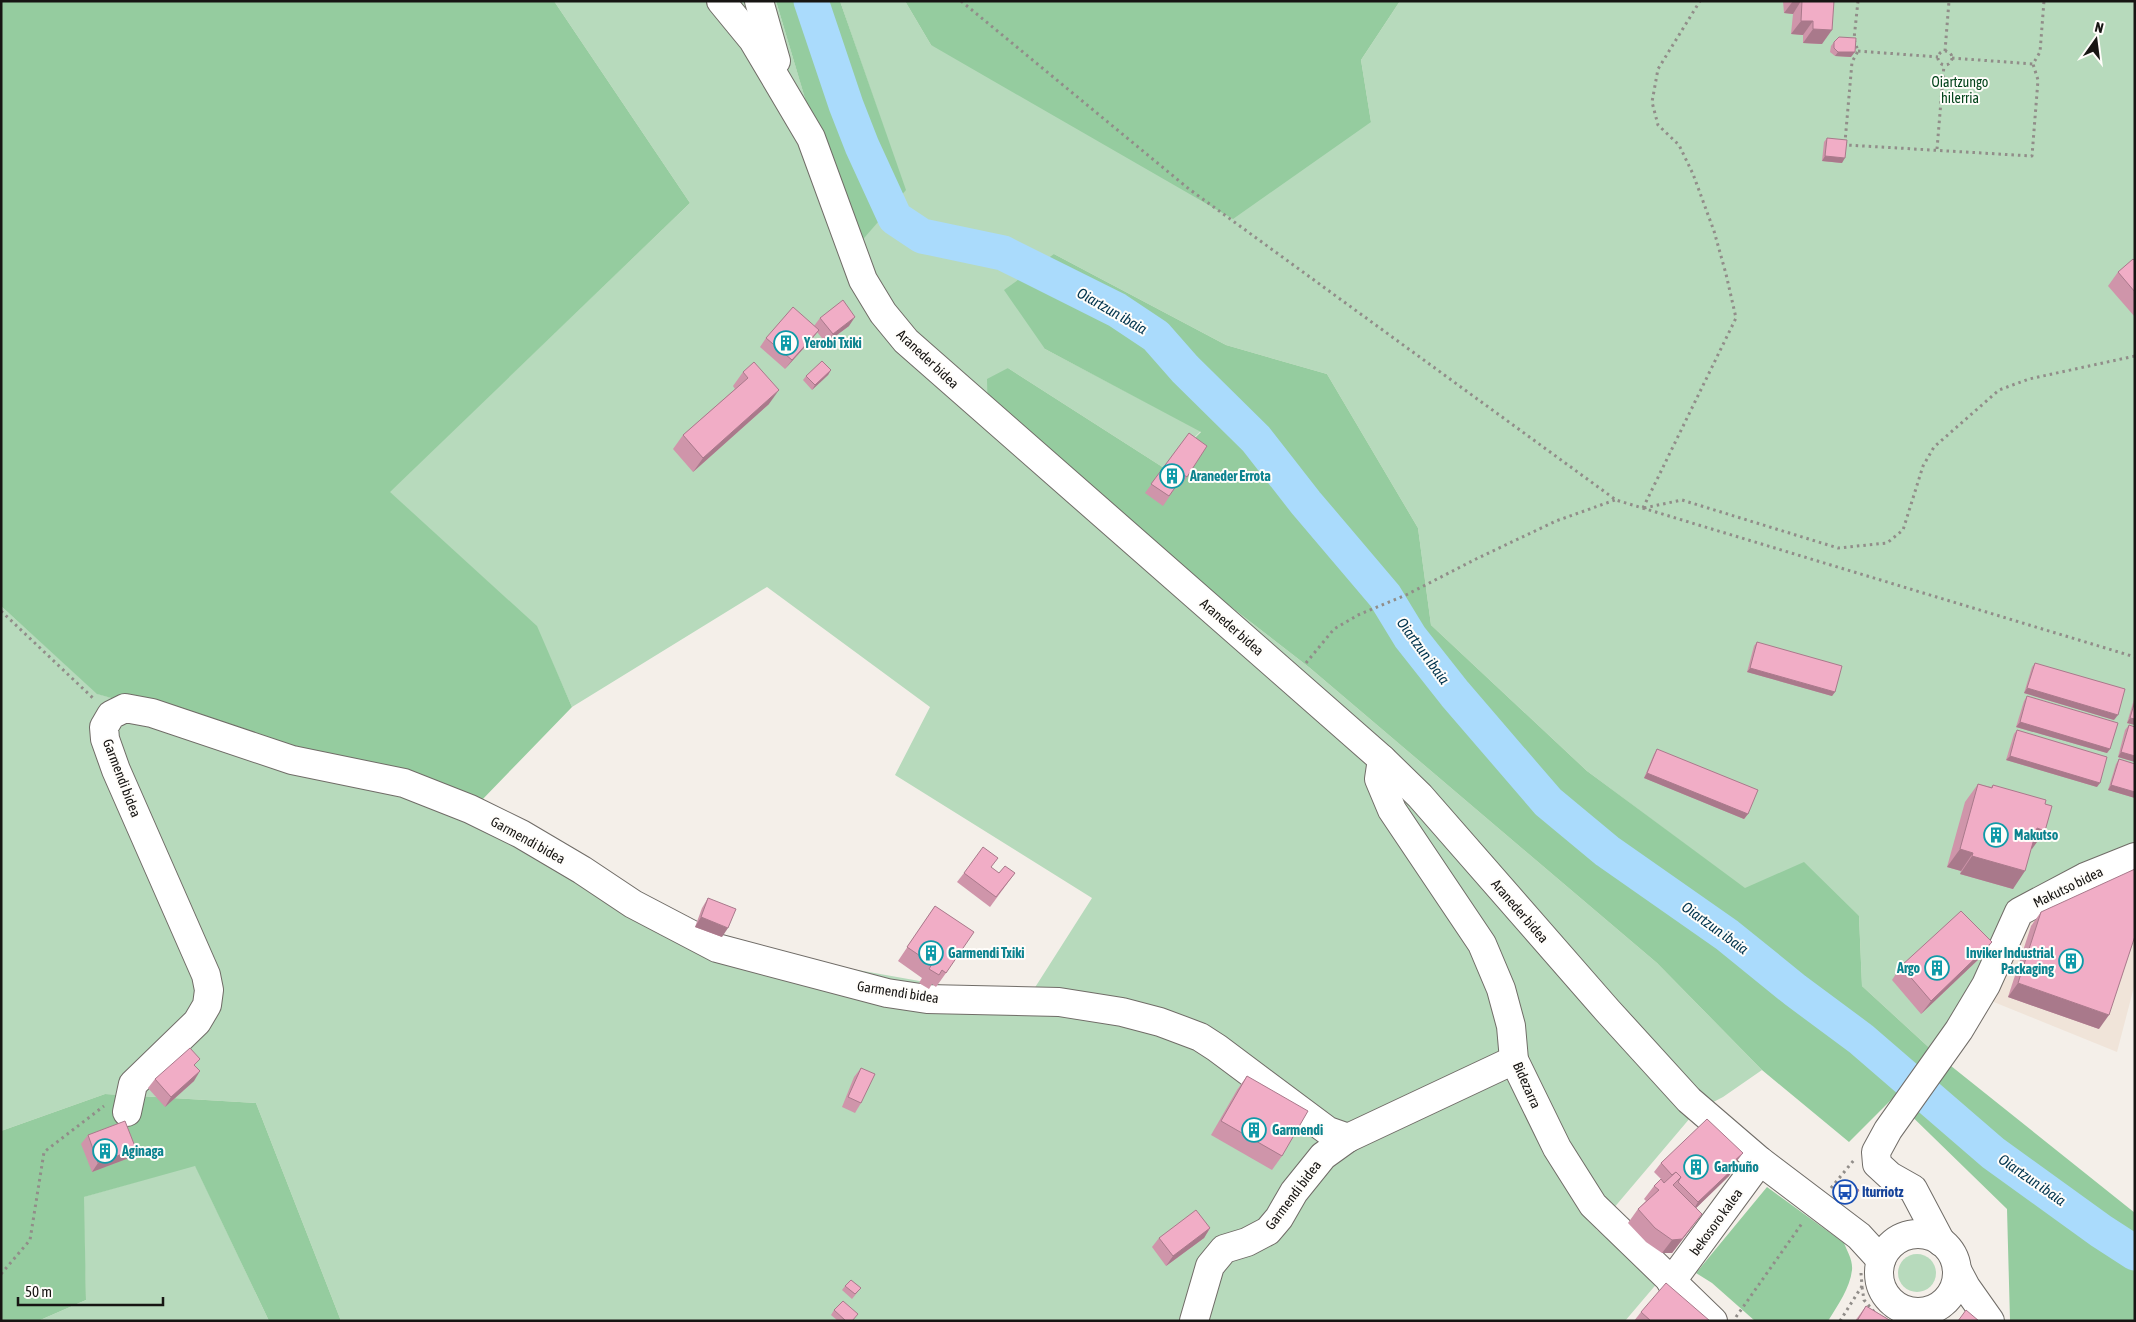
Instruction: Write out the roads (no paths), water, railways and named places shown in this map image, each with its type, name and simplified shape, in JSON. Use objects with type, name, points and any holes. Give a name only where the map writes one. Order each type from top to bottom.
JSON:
[{"type":"street","name":"Araneder bidea","points":[[721,1],[753,40],[785,91],[811,138],[863,280],[883,313],[906,341],[1382,759],[1420,796],[1682,1092],[1812,1210],[1859,1236],[1881,1260]]},
{"type":"street","points":[[759,1],[785,91]]},
{"type":"street","name":"Garmendi bidea","points":[[127,1112],[133,1084],[197,1022],[207,1006],[209,990],[206,975],[116,770],[105,739],[104,727],[111,715],[125,708],[152,713],[292,760],[404,783],[470,808],[520,834],[641,908],[717,948],[887,993],[927,999],[1059,1002],[1122,1012],[1160,1022],[1200,1037],[1328,1131],[1348,1138]]},
{"type":"street","name":"Bidezarra","points":[[1382,759],[1379,779],[1392,810],[1486,953],[1501,989],[1511,1026],[1514,1060],[1557,1148],[1593,1205],[1713,1321]]},
{"type":"street","name":"Makutso bidea","points":[[1922,1203],[1913,1189],[1890,1176],[1877,1164],[1876,1152],[1888,1130],[1938,1060],[1986,985],[2019,912],[2085,877],[2135,857]]},
{"type":"street","name":"Garmendi bidea","points":[[1194,1321],[1210,1266],[1224,1249],[1247,1242],[1268,1231],[1323,1156],[1348,1138],[1514,1060]]},
{"type":"street","name":"bekosoro kalea","points":[[1672,1282],[1760,1161]]},
{"type":"street","points":[[1922,1203],[1917,1222],[1906,1236],[1888,1247],[1881,1260],[1879,1281],[1889,1299],[1894,1314],[1906,1311],[1934,1312],[1957,1308],[1990,1320]]},
{"type":"street","points":[[1922,1203],[1941,1242]]},
{"type":"street","name":"Araneder bidea","points":[[1812,1210],[1865,1227],[1906,1236]]},
{"type":"street","points":[[1906,1236],[1931,1236],[1941,1242],[1952,1254],[1966,1288],[1990,1320]]},
{"type":"street","points":[[1934,1312],[1952,1292],[1957,1270]]},
{"type":"waterway","name":"Oiartzun ibaia","points":[[811,1],[846,105],[862,146],[895,218],[922,236],[1003,253],[1117,310],[1156,336],[1185,369],[1256,439],[1306,503],[1385,596],[1410,637],[1455,694],[1548,802],[1607,851],[1727,935],[1795,990],[1861,1039],[1993,1153],[2101,1231],[2135,1253]]},
{"type":"place","name":"Yerobi Txiki","points":[[786,343]]},
{"type":"place","name":"Araneder Errota","points":[[1172,476]]},
{"type":"place","name":"Makutso","points":[[1996,835]]},
{"type":"place","name":"Garmendi Txiki","points":[[931,953]]},
{"type":"place","name":"Inviker Industrial Packaging","points":[[2071,961]]},
{"type":"place","name":"Argo","points":[[1937,968]]},
{"type":"place","name":"Garmendi","points":[[1254,1130]]},
{"type":"place","name":"Aginaga","points":[[105,1151]]},
{"type":"place","name":"Garbuño","points":[[1696,1167]]},
{"type":"place","name":"Iturriotz","points":[[1845,1192]]},
{"type":"park label","name":"Oiartzungo hilerria","points":[[1960,90]]}]
